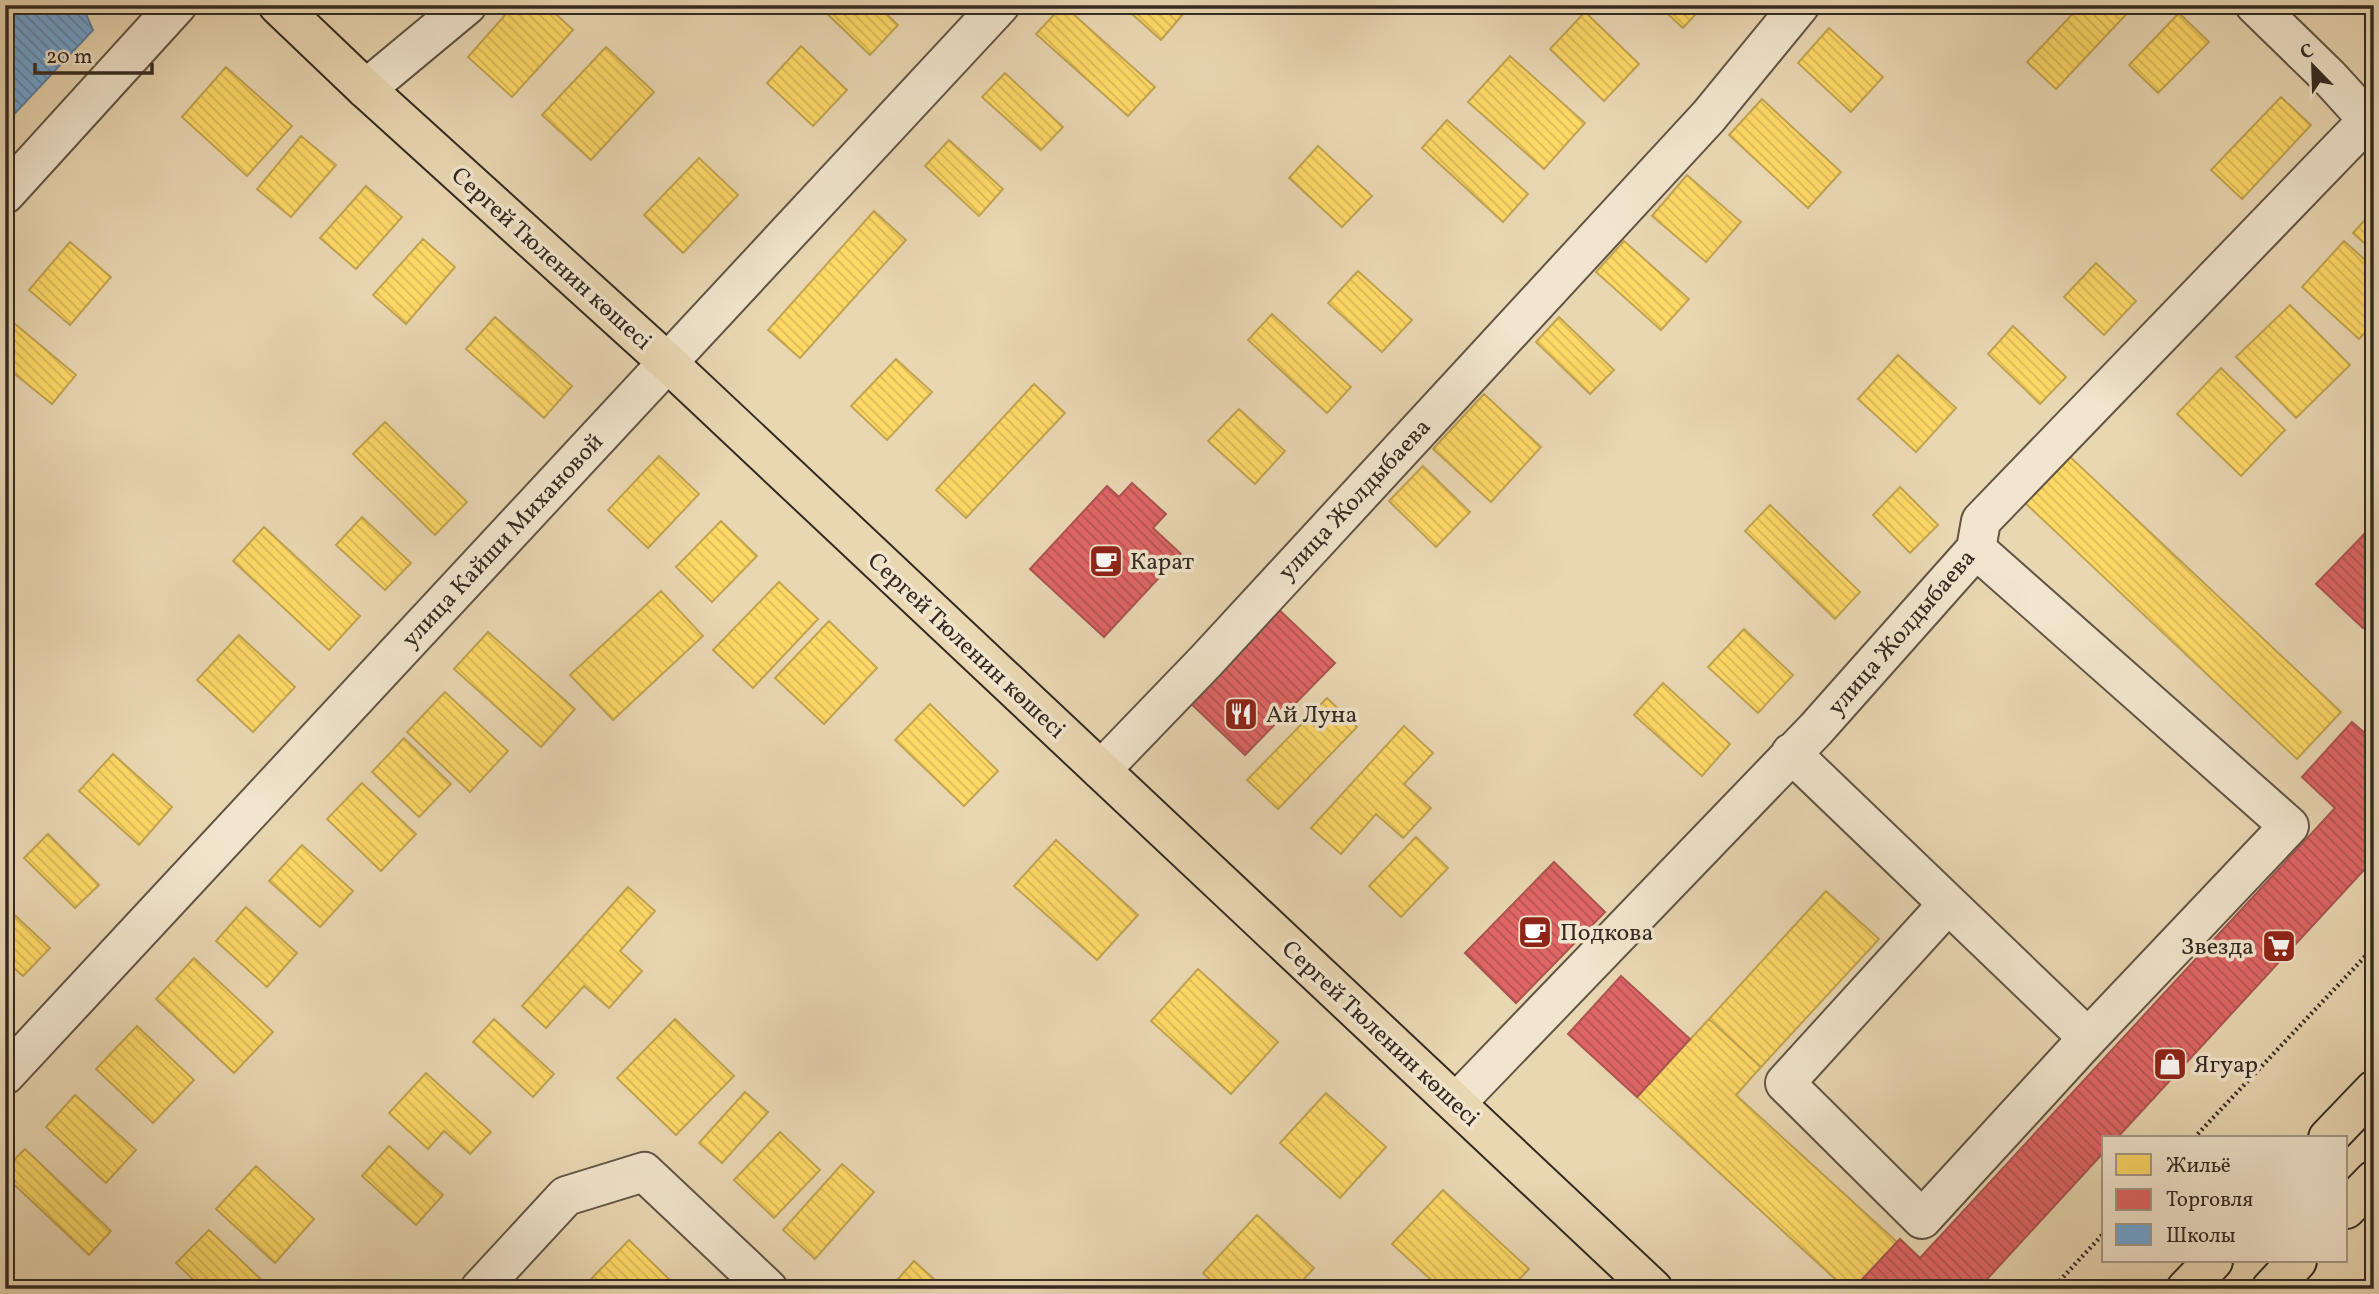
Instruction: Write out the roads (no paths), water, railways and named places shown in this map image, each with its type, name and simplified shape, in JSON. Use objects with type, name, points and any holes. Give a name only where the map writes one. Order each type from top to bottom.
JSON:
[{"type":"main road","name":"Сергей Тюленин көшесі","points":[[278,5],[366,89],[667,362],[1653,1289]]},
{"type":"main road","points":[[2331,1136],[2374,1090]]},
{"type":"main road","points":[[2348,1207],[2374,1180]]},
{"type":"main road","points":[[2186,1289],[2212,1262]]},
{"type":"main road","points":[[2271,1289],[2296,1262]]},
{"type":"street","points":[[5,194],[177,5]]},
{"type":"street","points":[[366,89],[467,5]]},
{"type":"street","name":"улица Кайши Михановой","points":[[5,1075],[1000,5]]},
{"type":"street","name":"улица Жолдыбаева","points":[[1101,770],[1206,661],[1709,116],[1800,5]]},
{"type":"street","name":"улица Жолдыбаева","points":[[1456,1103],[1791,753],[1976,550],[1981,521],[2368,120],[2329,77],[2255,5]]},
{"type":"street","points":[[1948,904],[1785,1083],[1922,1219],[2088,1038],[2289,826],[1976,550]]},
{"type":"street","points":[[1791,753],[2088,1038]]},
{"type":"street","points":[[480,1289],[566,1196],[644,1172],[768,1289]]},
{"type":"place","name":"Карат","points":[[1106,561]]},
{"type":"place","name":"Ай Луна","points":[[1241,714]]},
{"type":"place","name":"Подкова","points":[[1535,932]]},
{"type":"place","name":"Звезда","points":[[2279,946]]},
{"type":"place","name":"Ягуар","points":[[2170,1064]]}]
